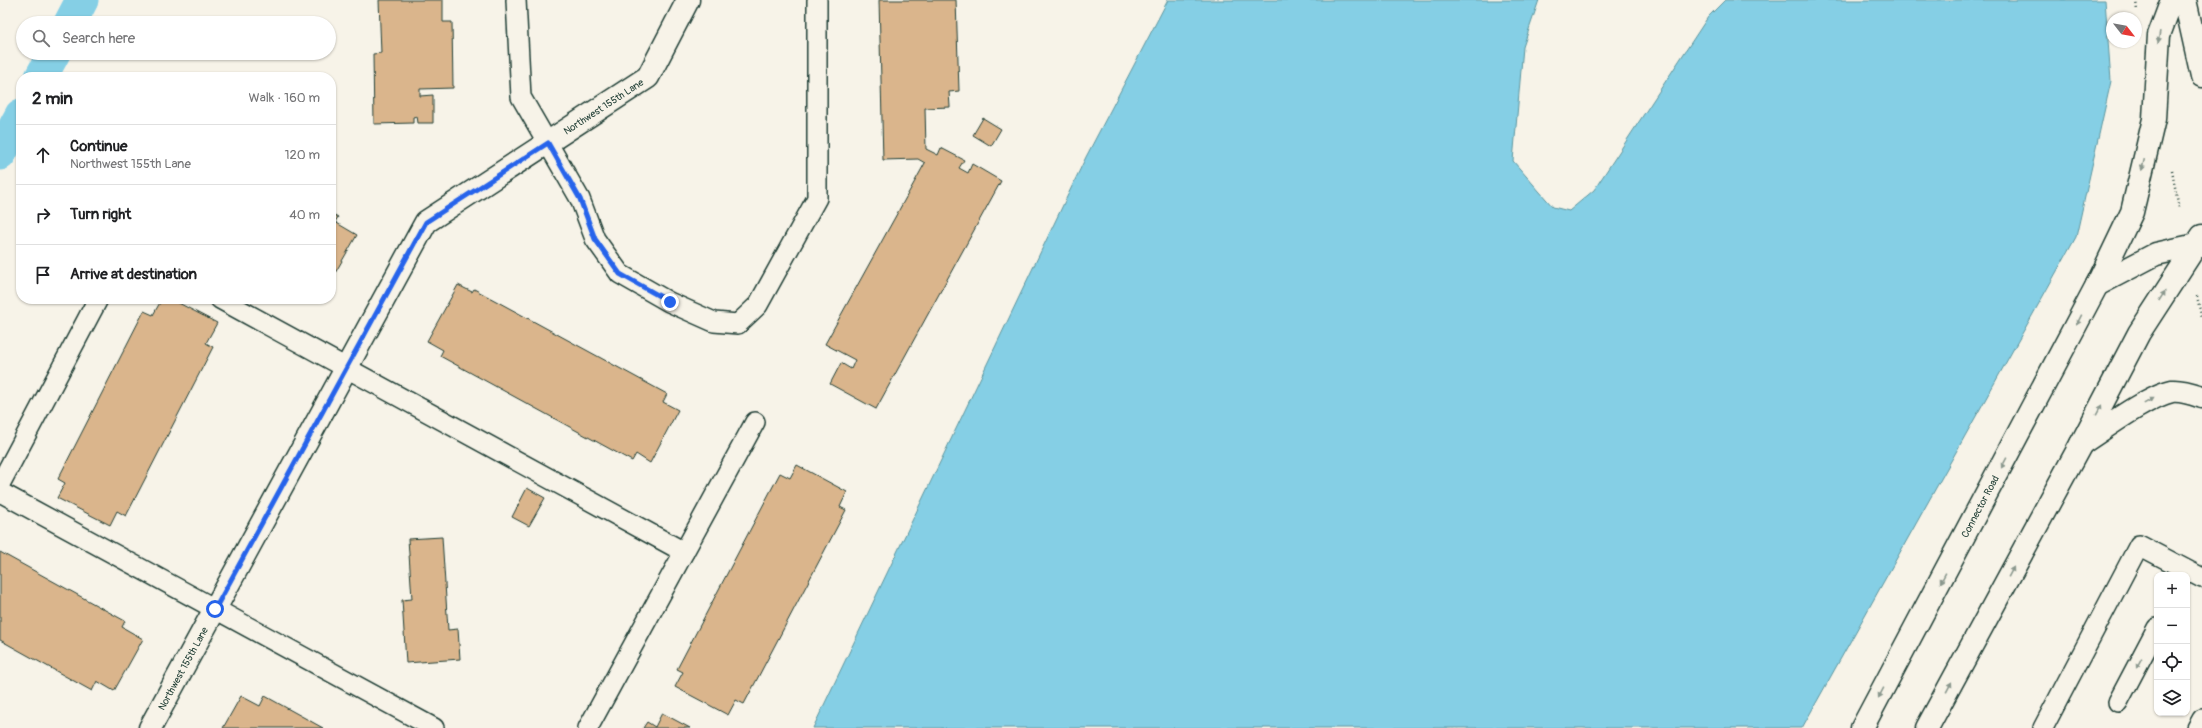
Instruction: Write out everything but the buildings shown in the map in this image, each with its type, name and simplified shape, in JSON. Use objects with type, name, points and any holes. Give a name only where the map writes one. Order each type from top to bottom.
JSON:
[{"type":"main road","name":"Northwest 155th Lane","points":[[150,728],[426,222],[648,77],[688,0]]},
{"type":"main road","name":"Connector Road","points":[[1862,728],[2097,285],[2132,212],[2154,119],[2159,35],[2172,0]]},
{"type":"main road","points":[[2185,0],[2202,76]]},
{"type":"main road","points":[[2097,285],[2156,254],[2200,242]]},
{"type":"main road","points":[[1927,728],[2139,333],[2200,242]]},
{"type":"main road","points":[[2080,444],[2156,397],[2173,391],[2190,393],[2202,397]]},
{"type":"lane","points":[[516,0],[520,97],[580,199],[595,239],[620,274],[670,302],[714,322],[738,324],[758,305],[817,198],[817,0]]},
{"type":"lane","points":[[0,484],[95,304]]},
{"type":"lane","points":[[229,304],[684,552]]},
{"type":"lane","points":[[588,728],[755,422]]},
{"type":"lane","points":[[0,492],[434,728]]},
{"type":"lane","points":[[2043,728],[2139,546],[2192,574]]},
{"type":"lane","points":[[2118,702],[2154,634]]},
{"type":"lane","points":[[2197,728],[2202,719]]},
{"type":"path","points":[[2171,170],[2180,208]]},
{"type":"path","points":[[2195,290],[2202,319]]},
{"type":"water","points":[[1168,0],[1539,0],[1523,47],[1513,161],[1553,207],[1569,211],[1594,190],[1708,17],[1725,0],[2105,0],[2106,48],[2109,48],[2111,81],[2076,237],[1802,728],[813,728],[1086,157]]},
{"type":"waterway","points":[[74,16],[82,0]]},
{"type":"waterway","points":[[44,72],[50,60]]},
{"type":"waterway","points":[[0,154],[16,124]]},
{"type":"route","points":[[215,609],[426,222],[548,143],[580,199],[595,239],[620,274],[670,302]]}]
